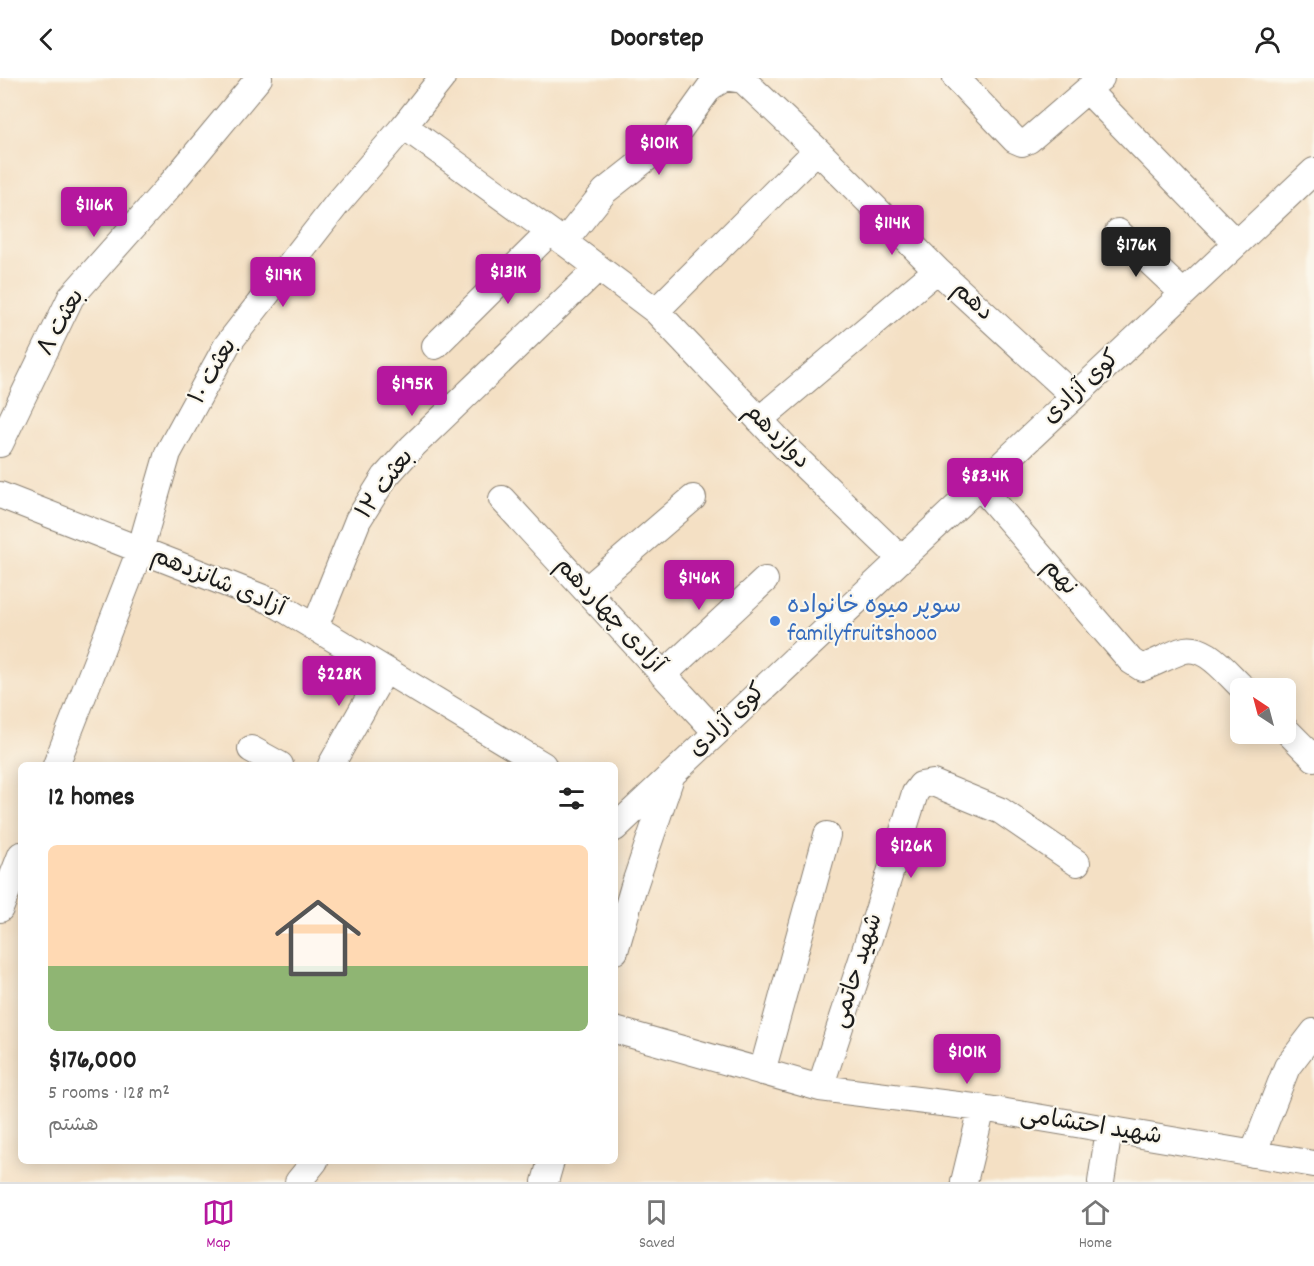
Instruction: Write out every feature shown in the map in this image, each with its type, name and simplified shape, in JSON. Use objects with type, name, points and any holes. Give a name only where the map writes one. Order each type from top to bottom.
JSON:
[{"type":"street","name":"بعثت ٨","points":[[0,444],[71,297],[166,190],[259,78]]},
{"type":"street","name":"بعثت ۱۰","points":[[57,762],[140,550],[168,453],[227,345],[337,204],[442,78]]},
{"type":"street","points":[[956,78],[1015,140],[1022,143],[1029,140],[1094,84],[1236,243]]},
{"type":"street","points":[[435,346],[605,191],[675,136],[710,87],[732,79]]},
{"type":"street","name":"دهم","points":[[732,79],[817,150],[937,270],[1074,396]]},
{"type":"street","name":"دوازدهم","points":[[404,126],[656,311],[788,450],[901,559]]},
{"type":"street","points":[[656,311],[817,150]]},
{"type":"street","name":"کوی آزادی","points":[[619,818],[672,774],[1314,171]]},
{"type":"street","points":[[1118,232],[1183,293]]},
{"type":"street","name":"بعثت ۱۲","points":[[315,627],[358,520],[385,477],[413,446],[598,268]]},
{"type":"street","points":[[759,420],[937,270]]},
{"type":"street","name":"نهم","points":[[979,485],[1131,661],[1142,668],[1183,650],[1194,649],[1208,654],[1233,678]]},
{"type":"street","name":"آزادی شانزدهم","points":[[0,495],[271,601],[538,762]]},
{"type":"street","points":[[586,590],[693,498]]},
{"type":"street","name":"آزادی چهاردهم","points":[[502,499],[716,732]]},
{"type":"street","points":[[663,675],[765,580]]},
{"type":"street","points":[[333,762],[385,670]]},
{"type":"street","points":[[1296,740],[1314,758]]},
{"type":"street","points":[[251,749],[275,762]]},
{"type":"street","points":[[618,941],[672,774]]},
{"type":"street","name":"شهید حاتمی","points":[[820,1088],[915,793],[921,785],[933,783],[1001,811],[1077,863]]},
{"type":"street","points":[[762,1072],[827,835]]},
{"type":"street","points":[[0,909],[18,863]]},
{"type":"street","name":"شهید احتشامی","points":[[618,1031],[820,1088],[982,1108],[1314,1164]]},
{"type":"street","points":[[1253,1154],[1287,1067],[1314,1032]]},
{"type":"street","points":[[964,1182],[982,1108]]},
{"type":"street","points":[[1101,1182],[1109,1130]]},
{"type":"street","points":[[298,1182],[313,1164]]},
{"type":"street","points":[[545,1182],[550,1164]]},
{"type":"place","name":"سوپر میوه خانواده familyfruitshooo","points":[[775,621]]}]
